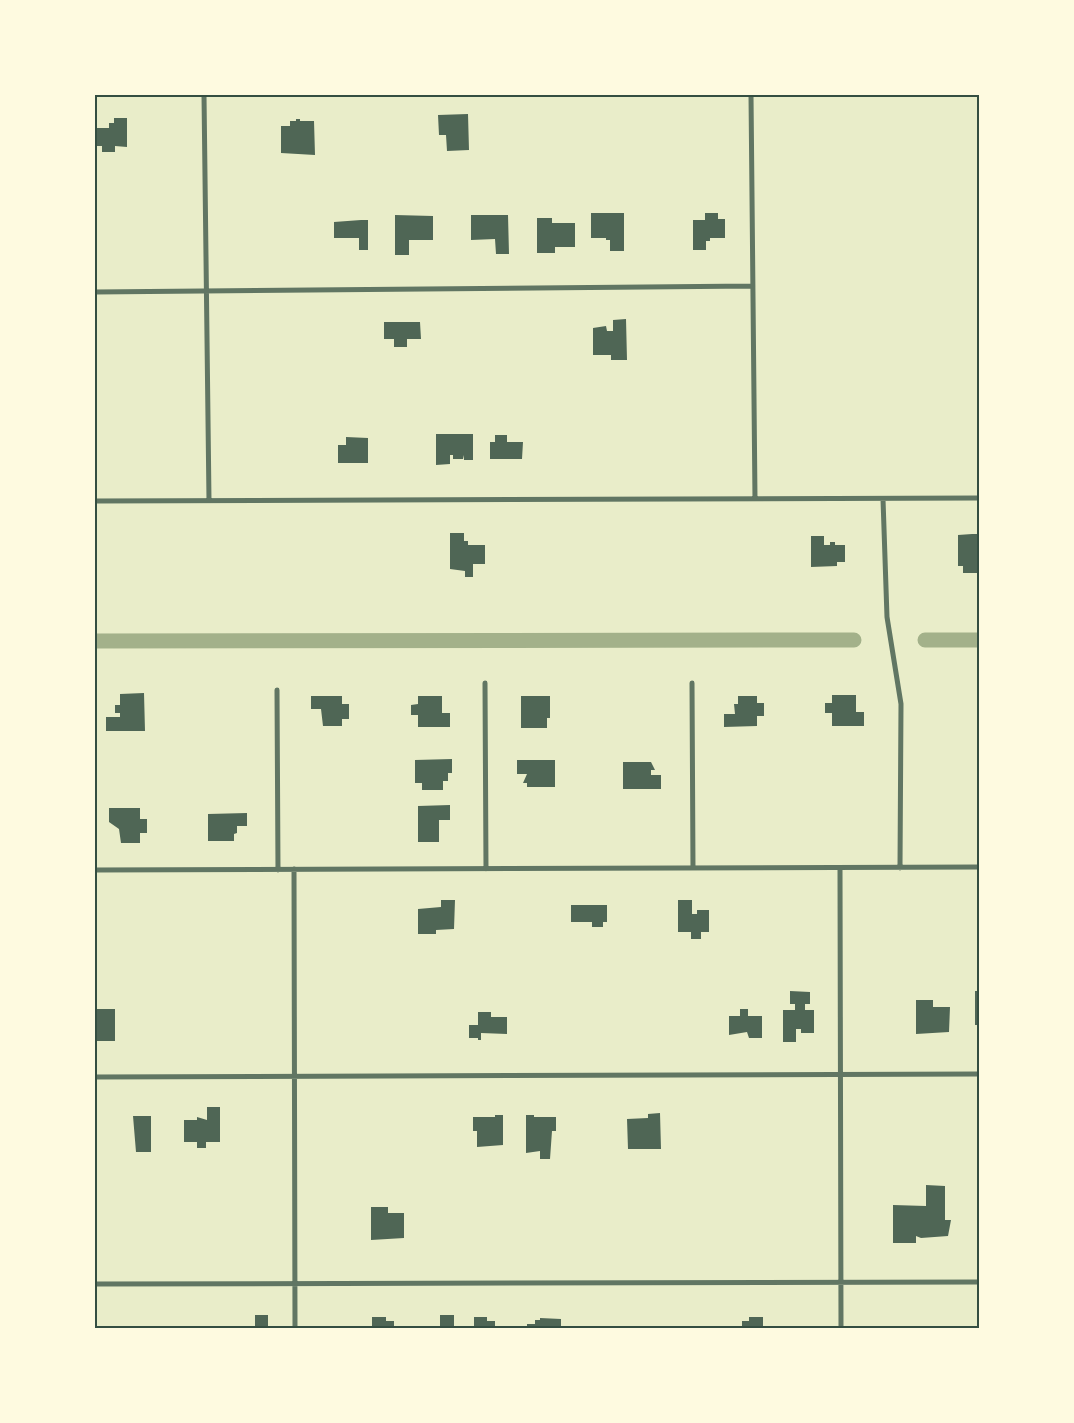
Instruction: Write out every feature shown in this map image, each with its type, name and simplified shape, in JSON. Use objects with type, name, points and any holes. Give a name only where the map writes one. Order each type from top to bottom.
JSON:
[{"type":"street","points":[[204,95],[209,500]]},
{"type":"street","points":[[750,95],[754,500]]},
{"type":"street","points":[[95,292],[753,286]]},
{"type":"street","points":[[95,501],[883,500],[979,498]]},
{"type":"street","points":[[883,500],[887,617],[901,704],[900,868]]},
{"type":"street","points":[[485,683],[486,869]]},
{"type":"street","points":[[692,683],[693,868]]},
{"type":"street","points":[[277,690],[278,870]]},
{"type":"street","points":[[95,870],[979,867]]},
{"type":"street","points":[[840,868],[841,1328]]},
{"type":"street","points":[[294,869],[295,1328]]},
{"type":"street","points":[[95,1077],[979,1074]]},
{"type":"street","points":[[95,1284],[979,1282]]},
{"type":"building","points":[[468,114],[469,150],[447,151],[446,135],[439,135],[438,115]]},
{"type":"building","points":[[114,118],[127,118],[127,147],[115,146],[115,152],[102,152],[102,146],[95,146],[95,128],[109,128],[109,123],[114,123]]},
{"type":"building","points":[[296,119],[300,119],[300,121],[314,121],[315,155],[281,153],[281,126],[290,126],[290,121],[296,121]]},
{"type":"building","points":[[591,213],[624,213],[624,251],[610,251],[610,240],[606,240],[606,238],[591,238]]},
{"type":"building","points":[[705,213],[718,213],[718,219],[725,219],[725,238],[710,238],[710,241],[706,241],[706,250],[693,250],[693,220],[705,220]]},
{"type":"building","points":[[395,215],[433,216],[433,240],[409,240],[409,255],[395,255]]},
{"type":"building","points":[[471,215],[508,215],[509,254],[496,254],[495,239],[471,240]]},
{"type":"building","points":[[537,218],[552,218],[552,223],[575,223],[575,247],[555,247],[555,253],[537,253]]},
{"type":"building","points":[[368,220],[368,250],[359,250],[359,238],[334,238],[334,222]]},
{"type":"building","points":[[626,319],[627,360],[611,360],[611,355],[593,355],[593,328],[606,326],[607,331],[613,331],[613,320]]},
{"type":"building","points":[[384,322],[420,322],[421,339],[407,339],[407,347],[394,347],[394,339],[384,339]]},
{"type":"building","points":[[436,434],[473,434],[473,460],[464,460],[464,455],[463,459],[453,459],[453,455],[450,455],[450,464],[436,465]]},
{"type":"building","points":[[495,435],[507,435],[507,442],[523,442],[522,459],[490,459],[490,442],[495,442]]},
{"type":"building","points":[[346,437],[368,438],[368,463],[338,463],[338,445],[346,445]]},
{"type":"building","points":[[450,533],[464,533],[464,541],[468,541],[468,545],[485,545],[485,564],[473,564],[473,577],[465,577],[465,571],[450,569]]},
{"type":"building","points":[[979,534],[979,573],[963,573],[963,566],[958,566],[958,535]]},
{"type":"building","points":[[811,536],[824,536],[824,545],[830,545],[830,542],[835,542],[835,545],[845,545],[845,562],[837,562],[837,566],[811,567]]},
{"type":"building","points":[[144,693],[145,731],[106,731],[106,717],[120,717],[120,713],[115,713],[115,705],[120,705],[120,694]]},
{"type":"building","points":[[832,695],[856,695],[856,712],[864,712],[864,726],[832,726],[832,713],[825,713],[825,703],[832,703]]},
{"type":"building","points":[[311,696],[342,696],[342,704],[349,704],[349,719],[342,719],[342,726],[323,726],[321,709],[311,709]]},
{"type":"building","points":[[418,696],[442,696],[442,713],[450,713],[450,727],[418,727],[418,715],[411,715],[411,705],[418,704]]},
{"type":"building","points":[[521,696],[550,696],[550,718],[547,718],[547,728],[521,728]]},
{"type":"building","points":[[738,696],[757,696],[757,703],[764,703],[764,716],[757,716],[757,726],[724,727],[724,714],[735,714],[734,704],[738,704]]},
{"type":"building","points":[[452,759],[452,773],[448,773],[448,781],[443,781],[443,790],[422,790],[422,783],[415,783],[415,760]]},
{"type":"building","points":[[517,760],[555,760],[555,787],[527,787],[527,783],[523,783],[527,774],[517,774]]},
{"type":"building","points":[[623,762],[651,762],[655,770],[651,770],[651,775],[661,775],[661,789],[623,789]]},
{"type":"building","points":[[450,805],[450,820],[439,820],[439,842],[418,842],[418,806]]},
{"type":"building","points":[[109,808],[140,808],[140,819],[147,819],[147,833],[140,833],[140,843],[121,843],[119,829],[109,822]]},
{"type":"building","points":[[247,813],[247,826],[237,826],[234,841],[208,841],[208,814]]},
{"type":"building","points":[[441,900],[455,900],[454,929],[436,930],[436,934],[418,934],[418,909],[441,907]]},
{"type":"building","points":[[678,900],[692,900],[692,914],[697,914],[697,910],[709,910],[709,932],[701,932],[701,939],[691,939],[691,932],[678,932]]},
{"type":"building","points":[[571,905],[607,905],[607,922],[603,922],[603,927],[592,927],[592,922],[571,922]]},
{"type":"building","points":[[790,991],[810,992],[810,1004],[805,1004],[805,1010],[814,1010],[814,1033],[801,1033],[801,1029],[796,1029],[796,1042],[783,1042],[783,1010],[795,1010],[795,1004],[790,1004]]},
{"type":"building","points":[[975,991],[979,991],[979,1025],[975,1025]]},
{"type":"building","points":[[916,1000],[933,1000],[933,1007],[950,1007],[949,1032],[916,1034]]},
{"type":"building","points":[[95,1009],[115,1009],[115,1041],[95,1041]]},
{"type":"building","points":[[740,1009],[748,1009],[748,1016],[762,1016],[762,1038],[749,1038],[747,1032],[729,1035],[729,1016],[740,1016]]},
{"type":"building","points":[[478,1012],[491,1012],[491,1017],[507,1017],[507,1034],[481,1033],[481,1040],[469,1038],[469,1025],[478,1025]]},
{"type":"building","points":[[207,1107],[220,1107],[220,1142],[206,1142],[206,1148],[197,1148],[197,1142],[184,1142],[184,1120],[197,1120],[197,1117],[207,1120]]},
{"type":"building","points":[[660,1113],[661,1149],[628,1149],[627,1119],[648,1118],[648,1114]]},
{"type":"building","points":[[495,1115],[503,1115],[503,1145],[477,1147],[477,1131],[473,1131],[473,1117],[495,1117]]},
{"type":"building","points":[[526,1115],[556,1117],[556,1131],[552,1131],[550,1159],[540,1159],[540,1151],[526,1153]]},
{"type":"building","points":[[133,1116],[151,1116],[151,1152],[136,1152]]},
{"type":"building","points":[[926,1185],[945,1186],[945,1220],[951,1220],[948,1236],[921,1238],[916,1236],[916,1243],[893,1243],[893,1205],[926,1206]]},
{"type":"building","points":[[371,1207],[388,1207],[388,1213],[404,1213],[404,1238],[371,1240]]},
{"type":"building","points":[[255,1315],[268,1315],[268,1328],[255,1328]]},
{"type":"building","points":[[440,1315],[454,1315],[454,1328],[440,1328]]},
{"type":"building","points":[[372,1317],[386,1317],[386,1321],[394,1321],[394,1328],[372,1328]]},
{"type":"building","points":[[474,1317],[487,1317],[487,1321],[495,1321],[495,1326],[504,1326],[504,1328],[474,1328]]},
{"type":"building","points":[[749,1317],[763,1317],[763,1328],[732,1328],[732,1326],[742,1326],[742,1321],[749,1321]]},
{"type":"building","points":[[540,1318],[561,1319],[561,1328],[527,1328],[527,1324],[535,1324],[535,1320],[540,1320]]},
{"type":"waterway","points":[[95,641],[854,640]]},
{"type":"waterway","points":[[925,640],[979,640]]}]
